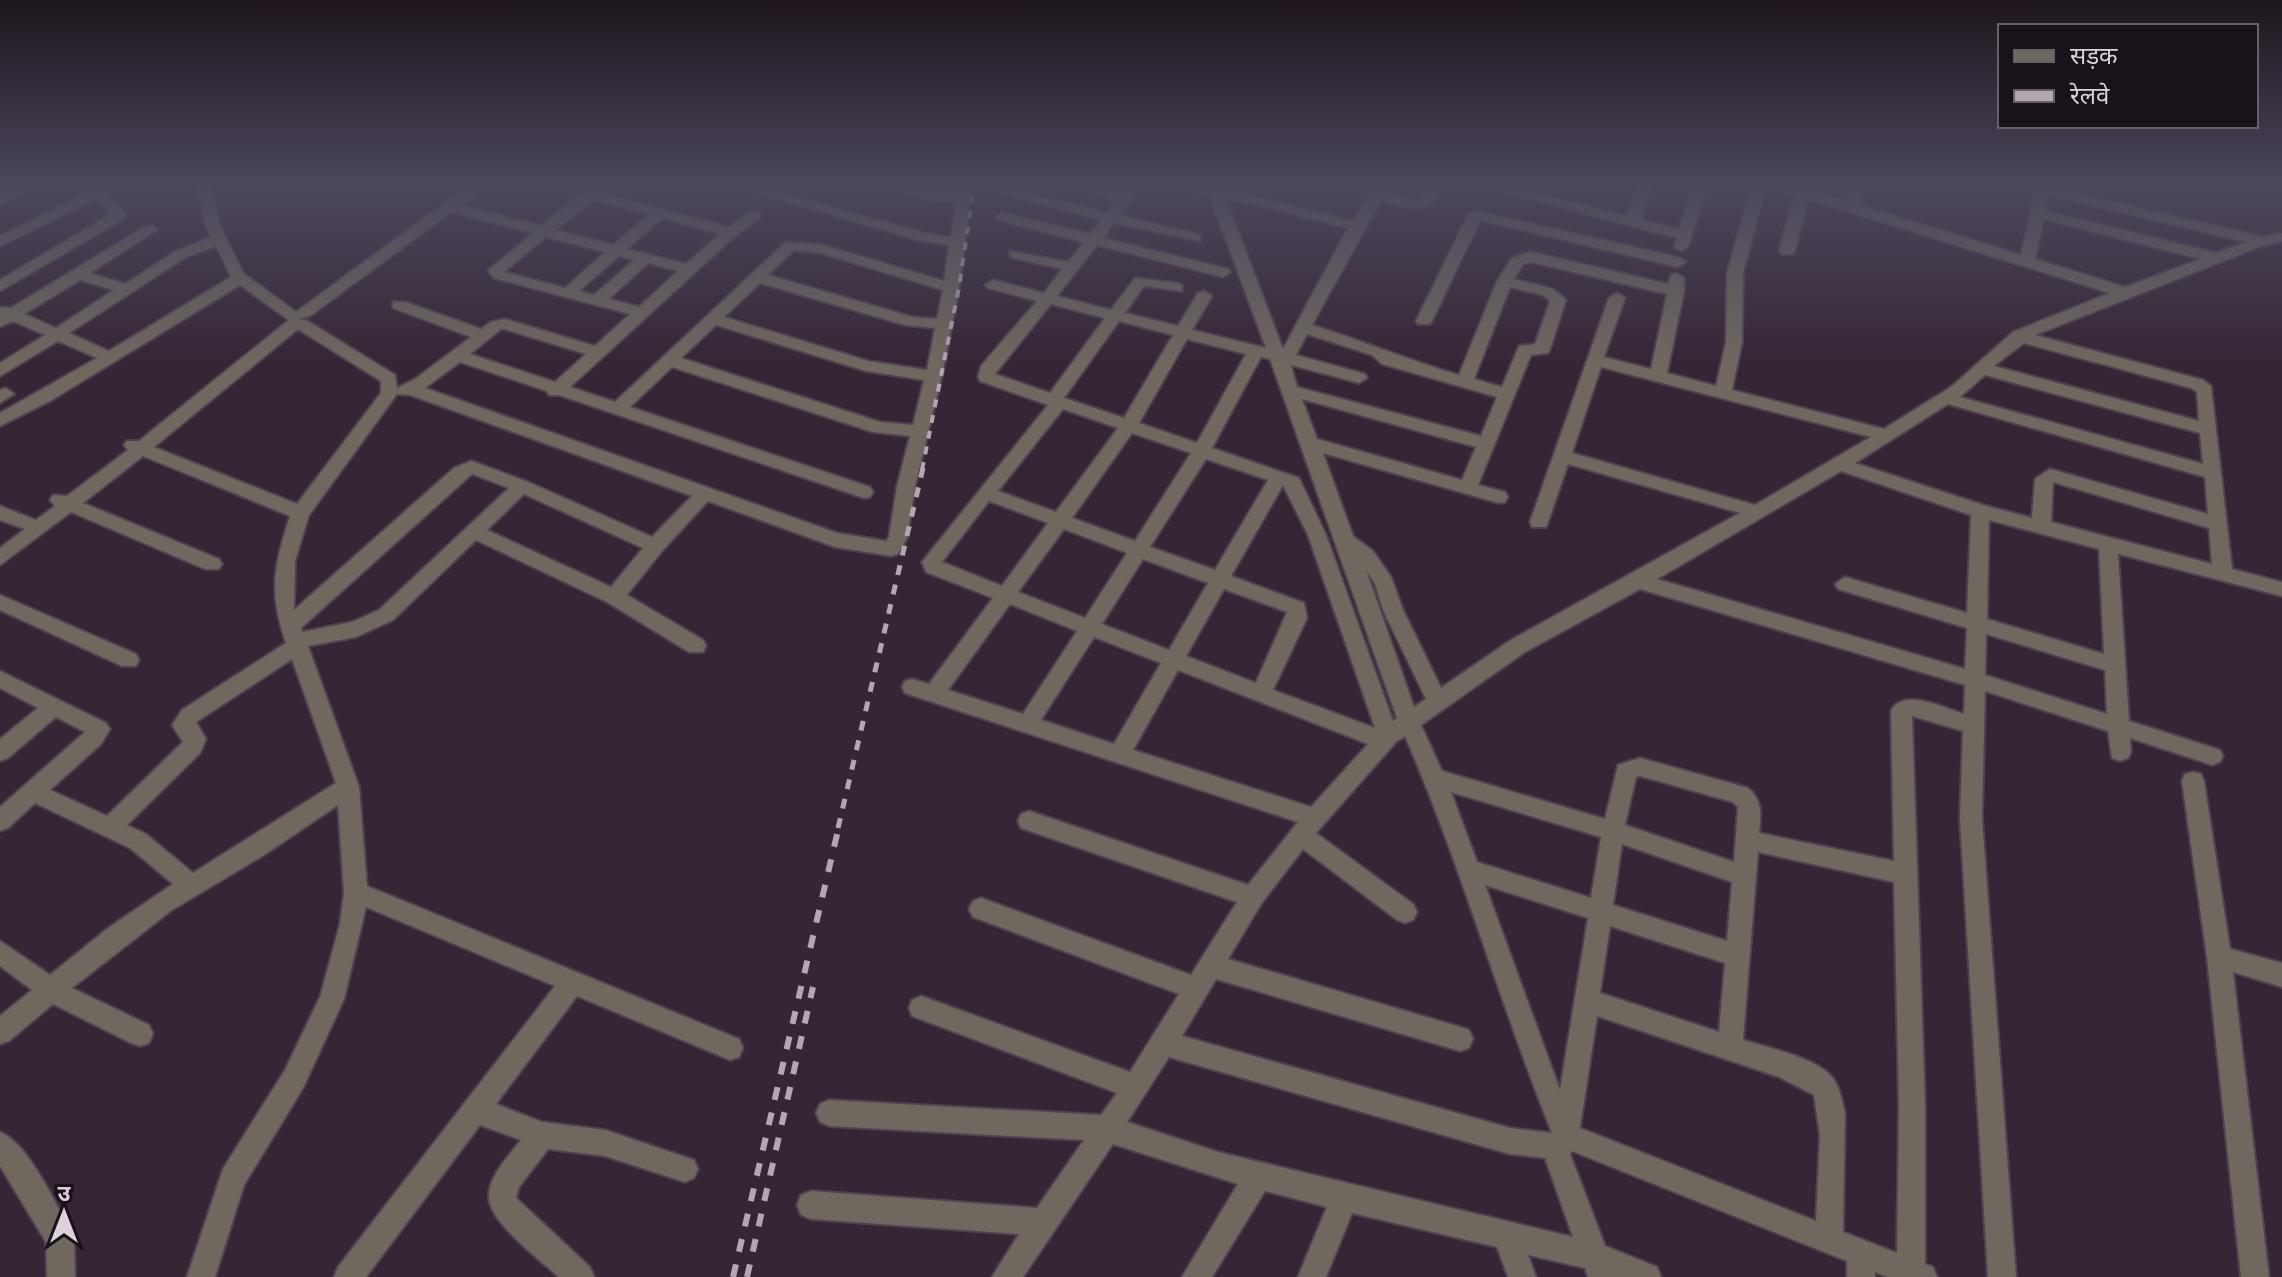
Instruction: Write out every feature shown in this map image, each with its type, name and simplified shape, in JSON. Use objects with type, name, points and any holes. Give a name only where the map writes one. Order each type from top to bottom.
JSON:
[{"type":"street","points":[[0,286],[70,245]]},
{"type":"street","points":[[4,315],[126,245]]},
{"type":"street","points":[[0,371],[184,252],[205,245]]},
{"type":"street","points":[[221,245],[240,278],[295,320],[389,379],[400,392],[835,540],[891,549],[898,538],[919,431],[934,375],[951,288],[956,245]]},
{"type":"street","points":[[0,558],[64,503],[295,320],[398,245]]},
{"type":"street","points":[[526,245],[497,268],[496,273],[644,313]]},
{"type":"street","points":[[596,245],[691,270]]},
{"type":"street","points":[[568,293],[623,245]]},
{"type":"street","points":[[555,391],[718,245]]},
{"type":"street","points":[[617,410],[786,249],[796,245]]},
{"type":"street","points":[[799,245],[951,288]]},
{"type":"street","points":[[1090,245],[986,374],[988,379],[1279,476],[1298,487],[1396,732],[1435,778],[1528,1042],[1598,1266]]},
{"type":"street","points":[[1117,245],[1223,272]]},
{"type":"street","points":[[1231,245],[1272,357],[1288,390],[1345,539],[1396,732]]},
{"type":"street","points":[[1027,725],[1201,452],[1272,357],[1303,328],[1347,245]]},
{"type":"street","points":[[1424,321],[1461,245]]},
{"type":"street","points":[[1603,245],[1678,262]]},
{"type":"street","points":[[1658,377],[1676,291],[1682,245]]},
{"type":"street","points":[[1723,393],[1734,342],[1735,273],[1743,245]]},
{"type":"street","points":[[1787,251],[1789,245]]},
{"type":"street","points":[[1972,245],[2127,293]]},
{"type":"street","points":[[2027,262],[2031,245]]},
{"type":"street","points":[[2163,245],[2217,258]]},
{"type":"street","points":[[1006,1277],[1105,1128],[1136,1087],[1253,897],[1308,826],[1396,732],[1518,646],[1758,512],[1945,398],[2019,336],[2037,326],[2259,245]]},
{"type":"street","points":[[1015,254],[1072,267]]},
{"type":"street","points":[[1464,382],[1505,281],[1517,261],[1527,256],[1676,291]]},
{"type":"street","points":[[597,301],[645,258]]},
{"type":"street","points":[[78,274],[129,290]]},
{"type":"street","points":[[757,277],[906,321],[944,324]]},
{"type":"street","points":[[0,420],[240,278]]},
{"type":"street","points":[[1177,288],[1140,281],[1056,402],[933,559],[932,565],[935,569],[1005,597],[1261,694],[1396,732]]},
{"type":"street","points":[[1468,488],[1525,350],[1542,349],[1558,300],[1548,292],[1505,281]]},
{"type":"street","points":[[993,285],[1359,378]]},
{"type":"street","points":[[934,694],[1129,425],[1204,296]]},
{"type":"street","points":[[1539,522],[1617,298]]},
{"type":"street","points":[[399,305],[482,335]]},
{"type":"street","points":[[4,315],[59,333],[109,357]]},
{"type":"street","points":[[713,319],[890,372],[934,375]]},
{"type":"street","points":[[201,1277],[233,1179],[294,1079],[332,999],[352,924],[356,892],[348,787],[284,609],[285,561],[300,513],[400,392],[457,355],[492,327],[505,324],[598,352]]},
{"type":"street","points":[[1303,328],[1378,351],[1388,360],[1508,394]]},
{"type":"street","points":[[2019,336],[2045,346],[2197,384],[2207,394],[2216,523],[2223,574]]},
{"type":"street","points":[[457,355],[555,391],[864,492]]},
{"type":"street","points":[[669,360],[879,428],[919,431]]},
{"type":"street","points":[[1594,360],[1886,435]]},
{"type":"street","points":[[1980,368],[2209,429]]},
{"type":"street","points":[[1288,390],[1488,444]]},
{"type":"street","points":[[1945,398],[2212,473]]},
{"type":"street","points":[[1309,443],[1499,497]]},
{"type":"street","points":[[137,446],[300,513]]},
{"type":"street","points":[[1562,456],[1758,512]]},
{"type":"street","points":[[1839,464],[1980,511],[2282,589]]},
{"type":"street","points":[[110,828],[192,747],[195,739],[183,725],[189,716],[295,637],[465,469],[476,468],[522,486],[655,546]]},
{"type":"street","points":[[2041,527],[2044,479],[2050,475],[2216,523]]},
{"type":"street","points":[[1119,755],[1279,476]]},
{"type":"street","points":[[295,637],[356,629],[386,615],[522,486]]},
{"type":"street","points":[[985,493],[1298,610],[1261,694]]},
{"type":"street","points":[[614,597],[655,546],[704,494]]},
{"type":"street","points":[[0,545],[29,523],[64,503]]},
{"type":"street","points":[[64,503],[212,564]]},
{"type":"street","points":[[1980,511],[1971,819],[2002,1277]]},
{"type":"street","points":[[0,513],[29,523]]},
{"type":"street","points":[[475,532],[614,597],[696,646]]},
{"type":"street","points":[[1345,539],[1366,556],[1384,582],[1393,610],[1438,703]]},
{"type":"street","points":[[2108,544],[2120,752]]},
{"type":"street","points":[[1639,581],[1975,680],[2212,756]]},
{"type":"street","points":[[1845,584],[2115,665]]},
{"type":"street","points":[[0,602],[129,660]]},
{"type":"street","points":[[0,679],[95,725],[99,731],[0,821]]},
{"type":"street","points":[[912,687],[1119,755],[1308,826],[1405,912]]},
{"type":"street","points":[[0,752],[54,707]]},
{"type":"street","points":[[1163,1043],[1510,1141],[1560,1142],[1829,1240],[1861,1265],[1917,1275],[1902,709],[1908,707],[1974,725]]},
{"type":"street","points":[[1560,1142],[1603,912],[1623,776],[1629,768],[1640,767],[1745,798],[1750,809],[1730,1048]]},
{"type":"street","points":[[1435,778],[1613,831],[1745,876]]},
{"type":"street","points":[[2193,781],[2219,957],[2255,1277]]},
{"type":"street","points":[[0,1032],[115,937],[190,884],[256,848],[348,787]]},
{"type":"street","points":[[31,791],[138,841],[190,884]]},
{"type":"street","points":[[1029,821],[1253,897]]},
{"type":"street","points":[[1748,840],[1904,874]]},
{"type":"street","points":[[1467,869],[1739,956]]},
{"type":"street","points":[[356,892],[730,1048]]},
{"type":"street","points":[[981,909],[1197,989]]},
{"type":"street","points":[[0,952],[51,990],[140,1034]]},
{"type":"street","points":[[2219,957],[2282,975]]},
{"type":"street","points":[[1212,966],[1460,1039]]},
{"type":"street","points":[[348,1277],[573,982]]},
{"type":"street","points":[[1587,1001],[1812,1078],[1829,1093],[1833,1115],[1829,1240]]},
{"type":"street","points":[[921,1008],[1136,1087]]},
{"type":"street","points":[[476,1110],[542,1135],[605,1143],[685,1169]]},
{"type":"street","points":[[829,1113],[1105,1128],[1259,1175],[1507,1236],[1598,1266],[1647,1277]]},
{"type":"street","points":[[542,1135],[507,1180],[502,1199],[507,1210],[580,1277]]},
{"type":"street","points":[[0,1145],[19,1168],[60,1239],[61,1277]]},
{"type":"street","points":[[1196,1277],[1259,1175]]},
{"type":"street","points":[[1312,1277],[1345,1198]]},
{"type":"street","points":[[811,1205],[1041,1222]]},
{"type":"street","points":[[1507,1236],[1522,1277]]},
{"type":"railway","points":[[922,470],[965,245]]},
{"type":"railway","points":[[838,828],[923,468]]},
{"type":"railway","points":[[733,1277],[839,826]]},
{"type":"railway","points":[[747,1277],[813,987]]}]
